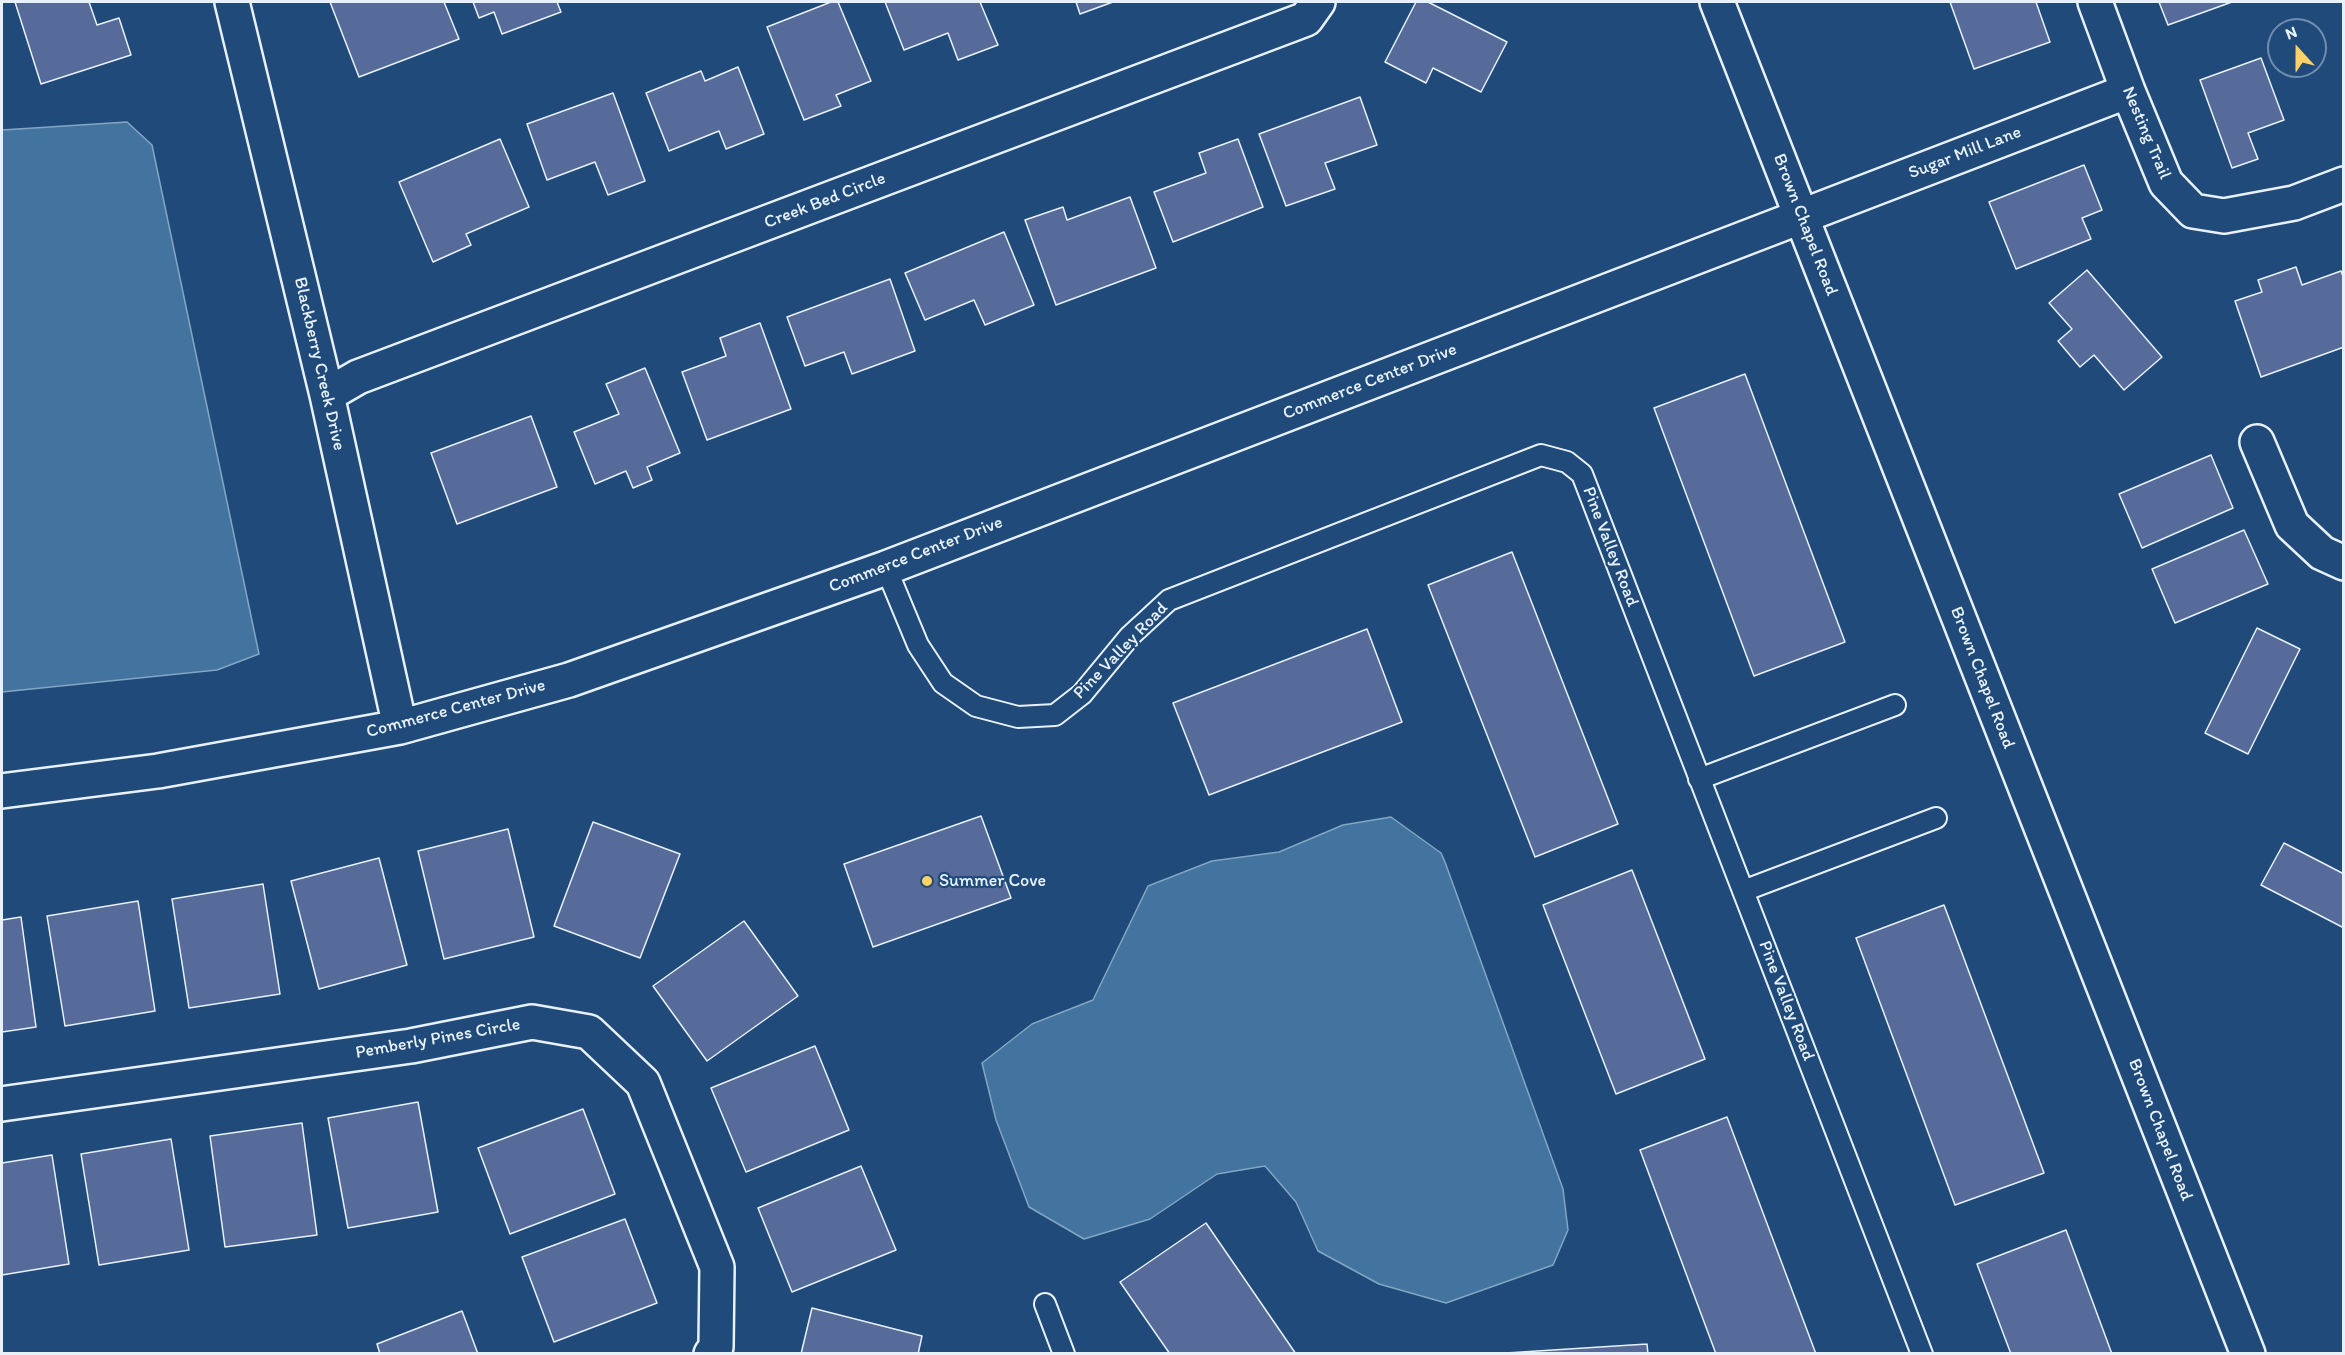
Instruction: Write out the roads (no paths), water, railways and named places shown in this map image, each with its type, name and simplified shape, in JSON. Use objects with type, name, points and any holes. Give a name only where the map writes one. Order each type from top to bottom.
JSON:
[{"type":"street","name":"Blackberry Creek Drive","points":[[232,2],[327,395],[400,727]]},
{"type":"street","name":"Creek Bed Circle","points":[[327,395],[358,377],[1306,19],[1318,2]]},
{"type":"street","name":"Brown Chapel Road","points":[[1717,2],[2248,1353]]},
{"type":"street","name":"Nesting Trail","points":[[2095,2],[2166,183],[2193,212],[2224,216],[2294,203],[2343,184]]},
{"type":"street","name":"Sugar Mill Lane","points":[[1801,216],[2128,91]]},
{"type":"street","name":"Commerce Center Drive","points":[[2,791],[158,771],[400,727],[569,680],[886,568],[1801,216]]},
{"type":"street","points":[[2257,442],[2292,525],[2322,553],[2343,562]]},
{"type":"street","name":"Pemberly Pines Circle","points":[[2,1104],[411,1046],[532,1022],[589,1032],[642,1083],[717,1267],[716,1347],[711,1353]]},
{"type":"lane","name":"Pine Valley Road","points":[[886,568],[918,645],[944,683],[976,706],[1018,717],[1055,715],[1082,694],[1130,636],[1169,600],[1541,455],[1567,462],[1582,474],[1922,1353]]},
{"type":"lane","points":[[1699,779],[1895,705]]},
{"type":"lane","points":[[1743,891],[1935,818]]},
{"type":"lane","points":[[1045,1304],[1064,1353]]},
{"type":"water","points":[[127,122],[152,145],[259,654],[217,670],[2,692],[2,130]]},
{"type":"water","points":[[1391,817],[1441,853],[1445,862],[1563,1189],[1568,1230],[1553,1265],[1446,1303],[1379,1284],[1318,1251],[1296,1202],[1265,1166],[1217,1174],[1150,1219],[1084,1239],[1029,1207],[996,1120],[982,1063],[1032,1024],[1093,1000],[1148,886],[1212,861],[1279,852],[1343,825]]},
{"type":"place","name":"Summer Cove","points":[[927,881]]}]
